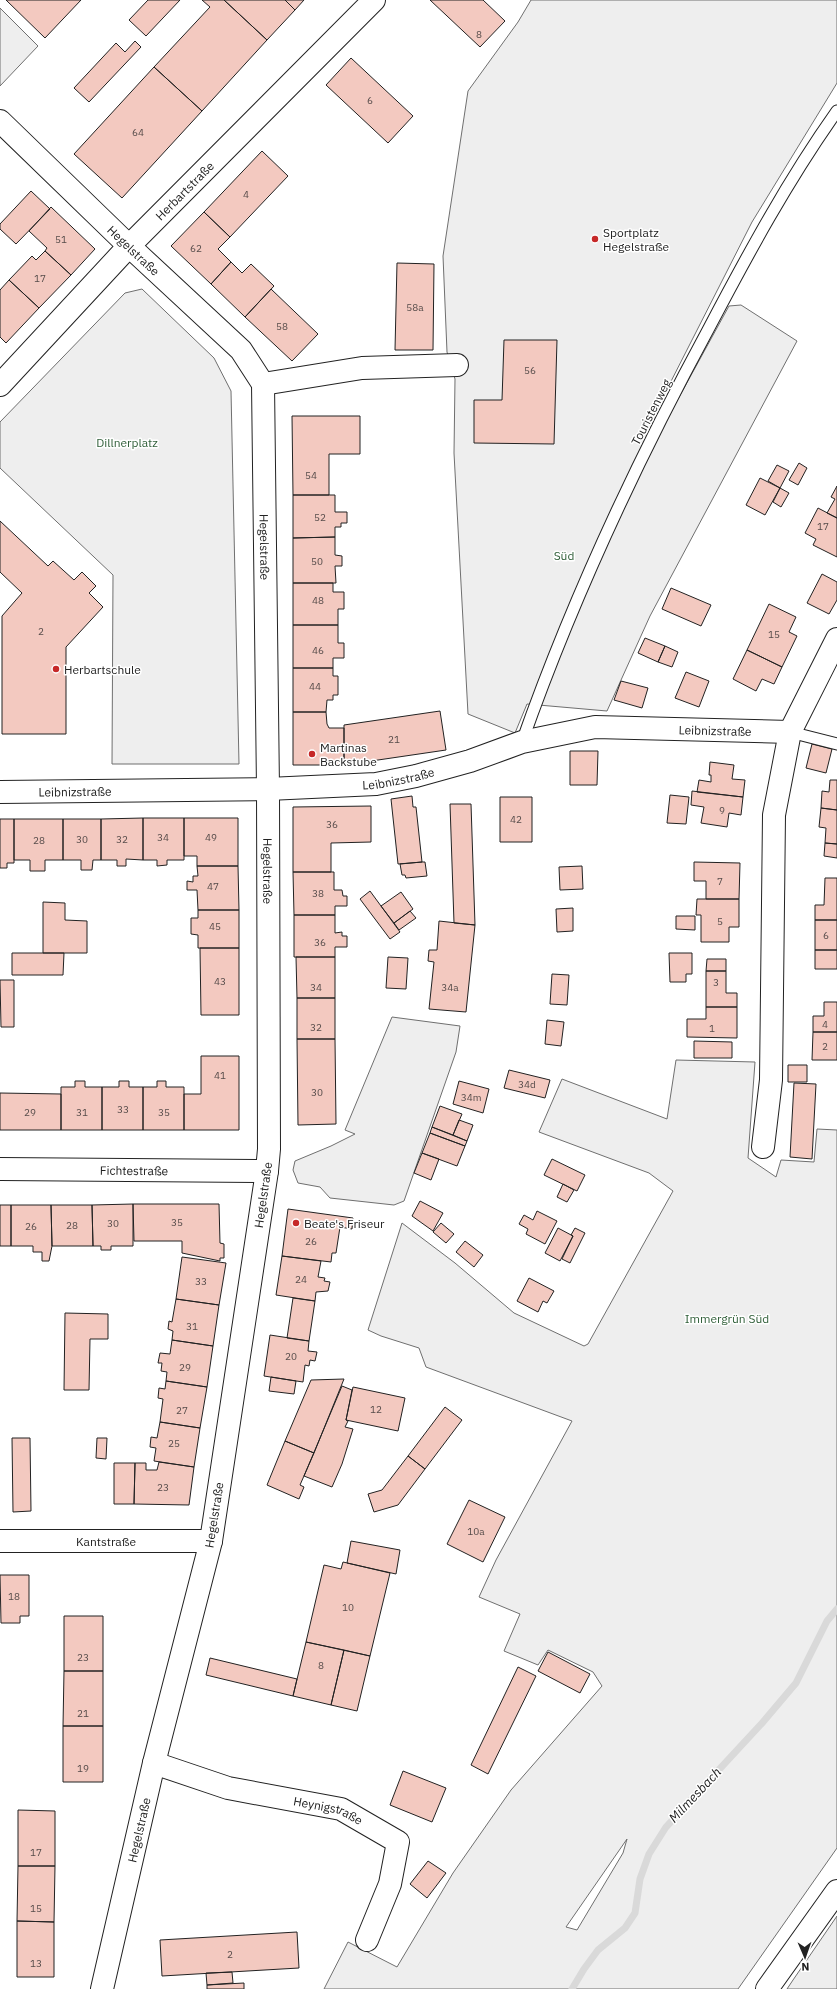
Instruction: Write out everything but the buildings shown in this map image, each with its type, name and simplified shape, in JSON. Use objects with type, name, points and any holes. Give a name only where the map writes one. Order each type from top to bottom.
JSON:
[{"type":"street","name":"Herbartstraße","points":[[0,385],[129,246],[374,0]]},
{"type":"street","name":"Hegelstraße","points":[[0,121],[129,246],[241,350],[262,384],[268,789],[269,1149],[267,1171],[211,1541],[154,1763],[102,1989]]},
{"type":"street","points":[[262,384],[362,368],[456,365]]},
{"type":"street","points":[[763,1147],[771,1080],[774,815],[790,732],[837,640]]},
{"type":"street","name":"Leibnizstraße","points":[[0,792],[268,789],[376,784],[416,776],[470,761],[522,742],[595,727],[790,732]]},
{"type":"street","name":"Fichtestraße","points":[[0,1169],[267,1171]]},
{"type":"street","name":"Kantstraße","points":[[0,1540],[211,1541]]},
{"type":"street","name":"Heynigstraße","points":[[154,1763],[228,1788],[341,1809],[398,1842],[390,1884],[367,1940]]},
{"type":"street","points":[[767,1989],[837,1892]]},
{"type":"lane","name":"Touristenweg","points":[[522,742],[547,673],[646,451],[693,357],[763,226],[816,141],[837,111]]},
{"type":"lane","points":[[790,732],[837,744]]},
{"type":"green space","name":"Sportplatz Hegelstraße","points":[[531,0],[837,0],[837,83],[752,222],[662,399],[678,399],[729,306],[741,305],[797,341],[650,616],[607,711],[527,704],[515,733],[468,714],[454,453],[455,379],[447,352],[443,256],[468,91],[518,22]]},
{"type":"green space","points":[[0,8],[38,46],[0,86]]},
{"type":"green space","name":"Dillnerplatz","points":[[142,289],[214,358],[231,391],[239,764],[112,764],[113,575],[0,468],[0,422],[125,293]]},
{"type":"green space","points":[[392,1017],[460,1026],[456,1052],[404,1201],[394,1205],[330,1198],[320,1187],[298,1183],[293,1170],[295,1161],[355,1134],[345,1130]]},
{"type":"green space","name":"Immergrün Süd","points":[[676,1060],[755,1062],[748,1158],[776,1177],[781,1160],[814,1162],[817,1129],[837,1130],[837,1848],[738,1989],[324,1989],[348,1942],[397,1967],[453,1873],[511,1790],[602,1686],[593,1672],[548,1650],[538,1665],[504,1651],[520,1614],[479,1597],[496,1560],[572,1421],[426,1367],[419,1348],[381,1336],[368,1330],[402,1223],[455,1263],[514,1313],[584,1346],[588,1344],[673,1191],[649,1173],[539,1132],[562,1079],[667,1119]],"holes":[[[627,1839],[623,1853],[577,1930],[566,1927]]]},
{"type":"green space","points":[[837,1916],[837,1989],[787,1989],[793,1980]]},
{"type":"waterway","name":"Milmesbach","points":[[572,1989],[598,1950],[625,1928],[635,1913],[640,1879],[649,1854],[666,1827],[763,1722],[796,1683],[827,1621],[837,1609]]},
{"type":"place","name":"Sportplatz Hegelstraße","points":[[595,239]]},
{"type":"place","name":"Herbartschule","points":[[56,669]]},
{"type":"place","name":"Martinas Backstube","points":[[312,754]]},
{"type":"place","name":"Beate's Friseur","points":[[296,1223]]},
{"type":"park label","name":"Süd","points":[[564,555]]}]
